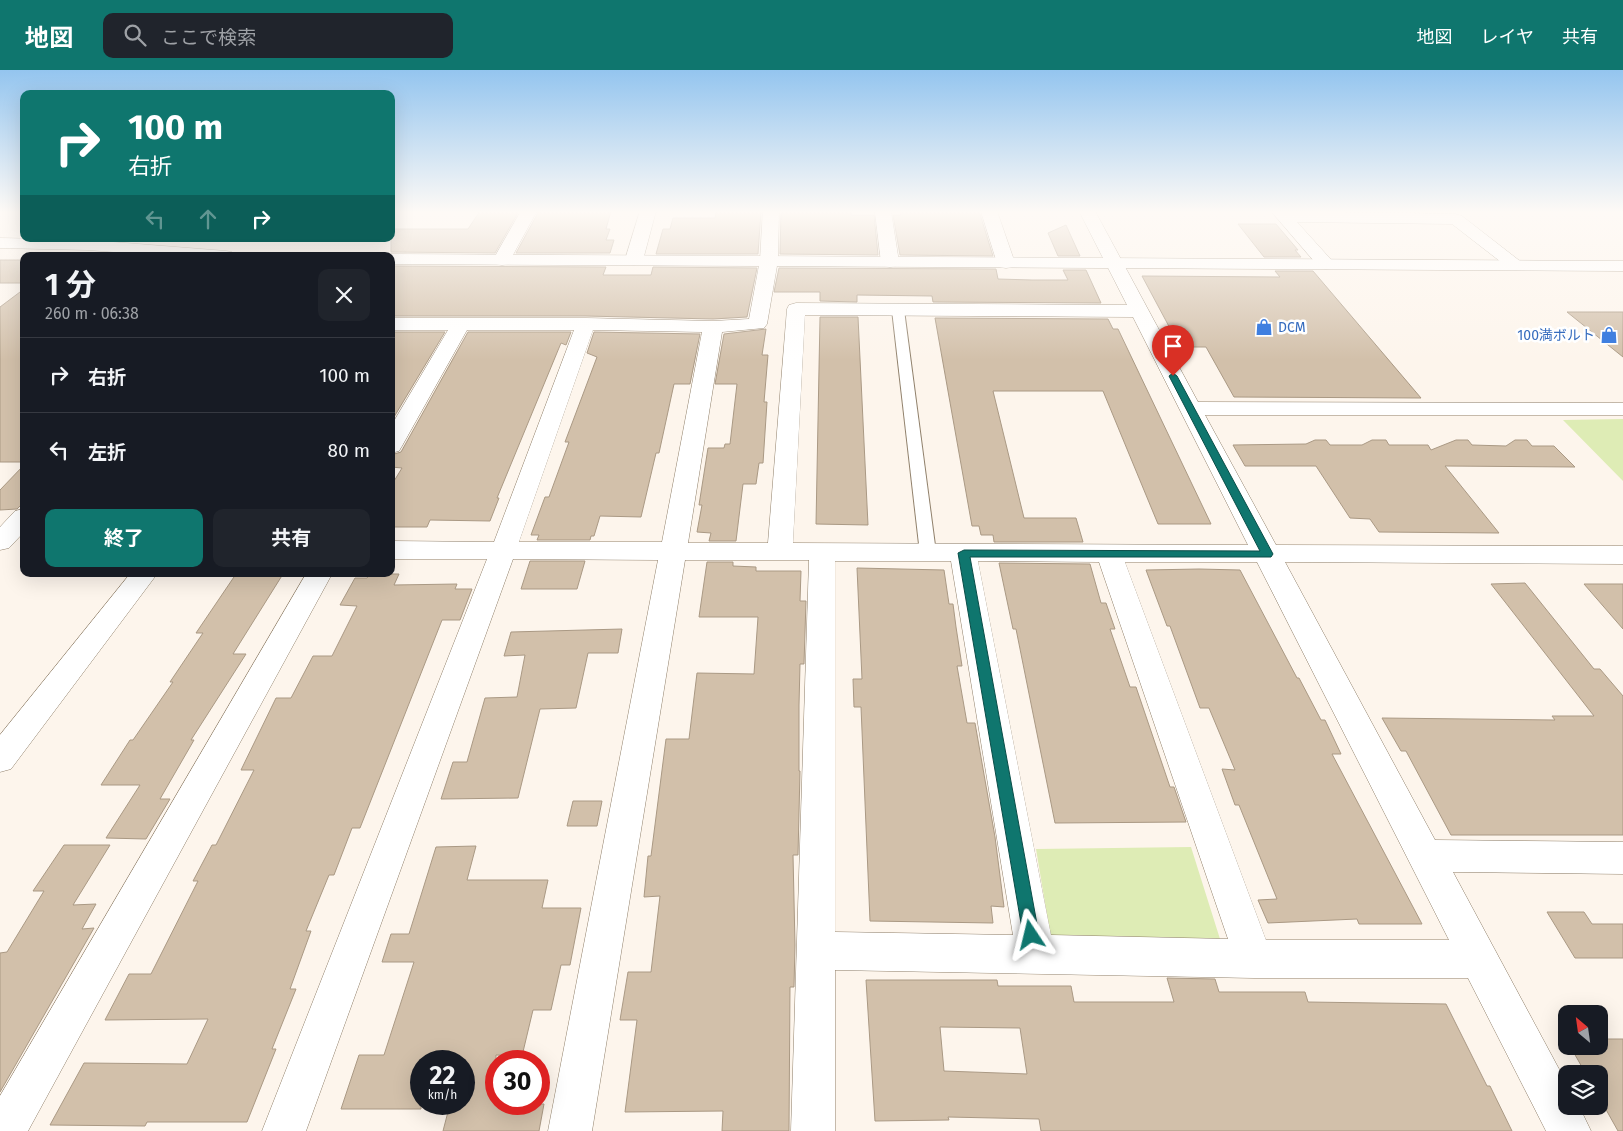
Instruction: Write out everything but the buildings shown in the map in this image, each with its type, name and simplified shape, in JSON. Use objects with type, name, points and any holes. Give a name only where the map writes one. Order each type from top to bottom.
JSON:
[{"type":"street","points":[[395,324],[586,324],[713,327],[757,324],[768,261]]},
{"type":"street","points":[[799,261],[1623,266]]},
{"type":"street","points":[[1323,261],[1326,264]]},
{"type":"street","points":[[1510,261],[1516,265]]},
{"type":"street","points":[[1114,263],[1568,1131]]},
{"type":"street","points":[[780,552],[796,308],[1139,311]]},
{"type":"street","points":[[395,439],[461,324]]},
{"type":"street","points":[[284,1131],[503,551],[586,324]]},
{"type":"street","points":[[570,1131],[713,327]]},
{"type":"street","points":[[1190,408],[1623,409]]},
{"type":"street","points":[[0,542],[20,521]]},
{"type":"street","points":[[0,547],[20,547]]},
{"type":"street","points":[[395,550],[1623,555]]},
{"type":"street","points":[[813,1131],[822,552]]},
{"type":"street","points":[[964,553],[1035,954]]},
{"type":"street","points":[[1109,554],[1254,958]]},
{"type":"street","points":[[0,759],[142,577]]},
{"type":"street","points":[[4,1131],[317,577]]},
{"type":"street","points":[[1423,856],[1623,858]]},
{"type":"street","points":[[816,951],[1254,958],[1479,959]]},
{"type":"lane","points":[[898,310],[928,553]]},
{"type":"green space","points":[[1623,419],[1623,481],[1563,420]]},
{"type":"green space","points":[[1191,847],[1220,939],[1051,939],[1036,849]]},
{"type":"place","name":"DCM","points":[[1264,327]]},
{"type":"place","name":"100満ボルト","points":[[1609,335]]},
{"type":"route","points":[[1031,935],[964,553],[1267,554],[1173,376]]}]
